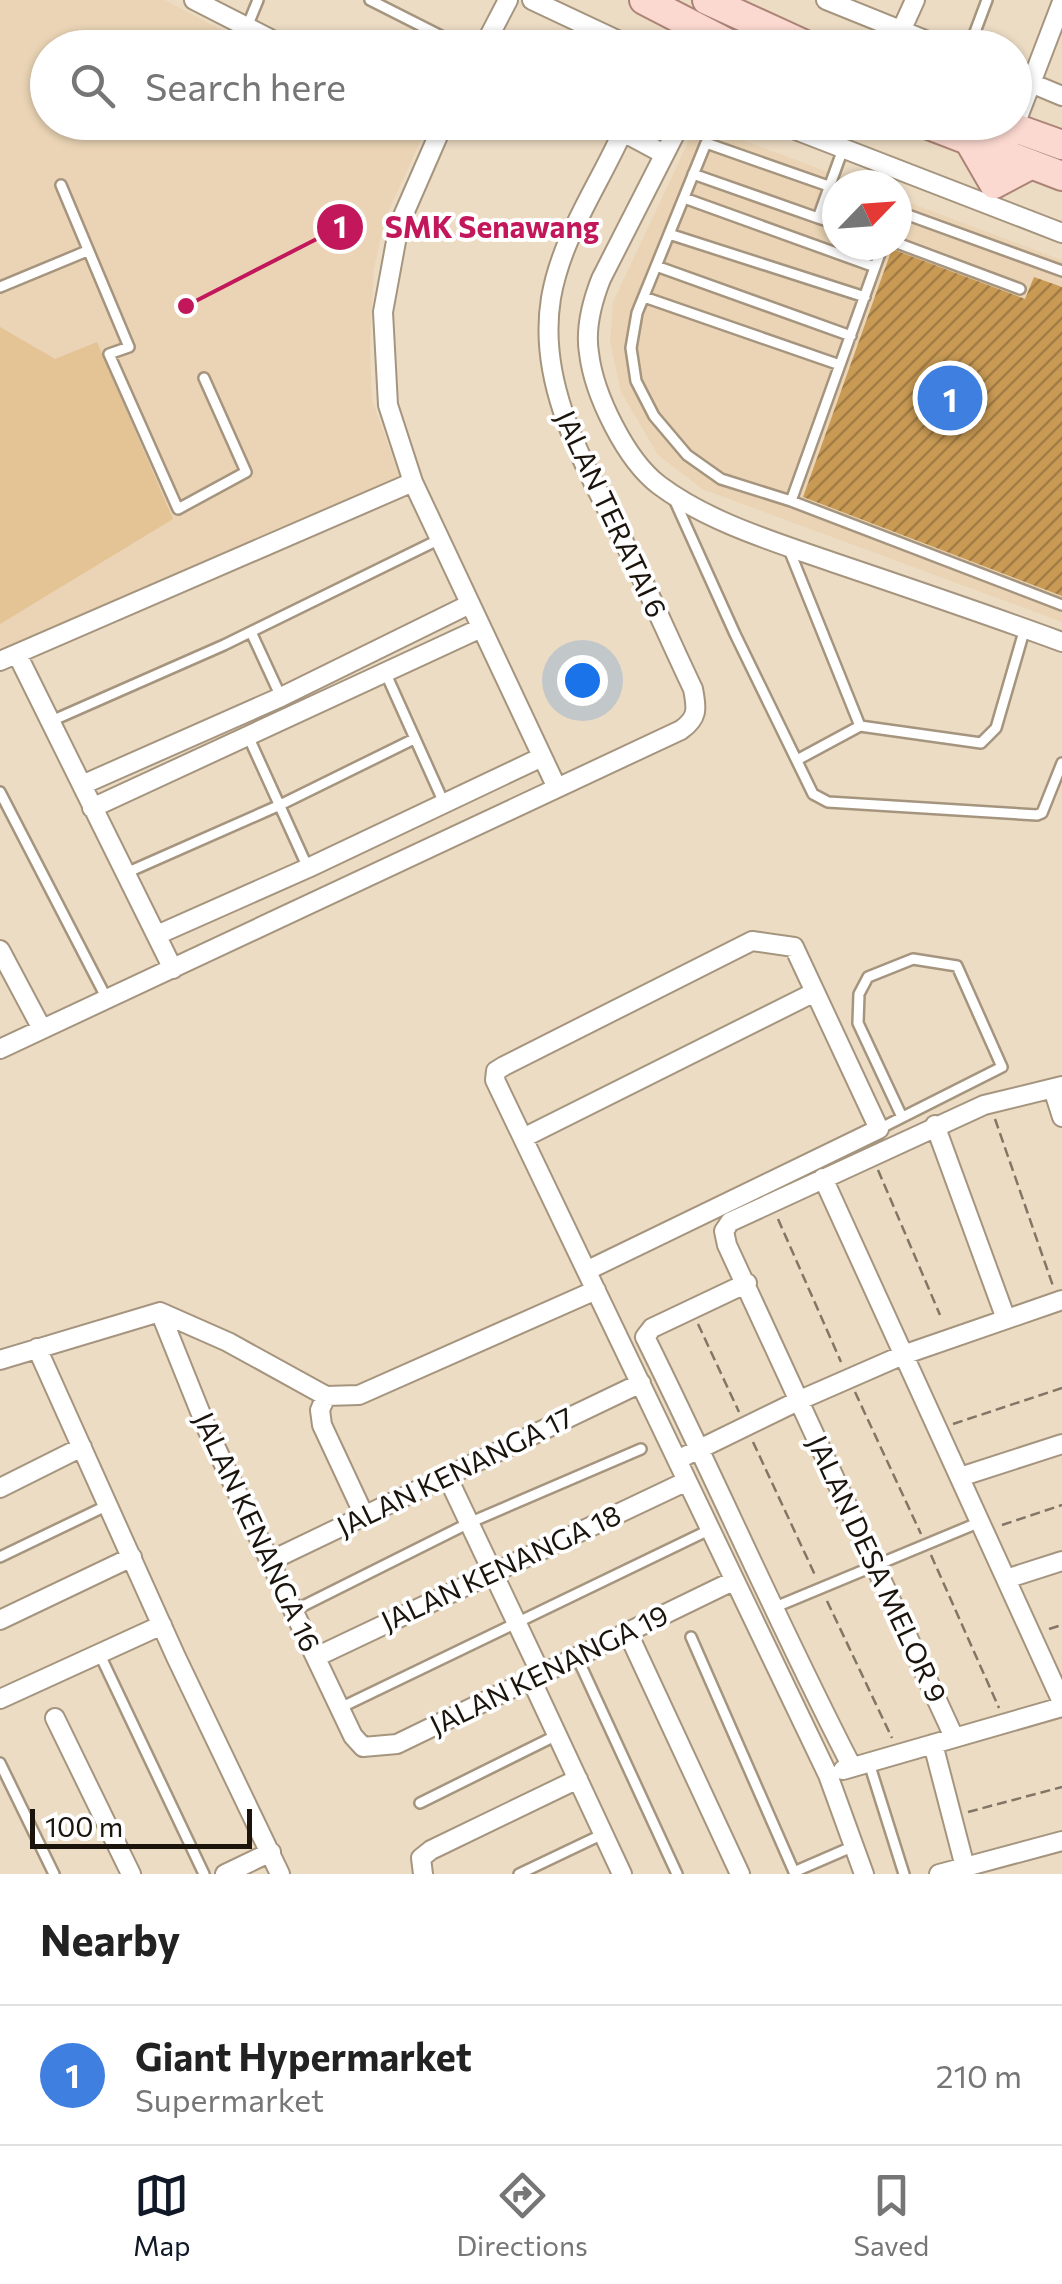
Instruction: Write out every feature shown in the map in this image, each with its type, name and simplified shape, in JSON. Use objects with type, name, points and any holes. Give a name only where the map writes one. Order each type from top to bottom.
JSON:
[{"type":"main road","points":[[644,0],[702,30]]},
{"type":"main road","points":[[709,1],[773,30]]},
{"type":"main road","points":[[1032,135],[1062,145]]},
{"type":"main road","points":[[969,140],[990,194]]},
{"type":"main road","points":[[972,140],[1062,176]]},
{"type":"main road","points":[[990,194],[1017,160]]},
{"type":"street","points":[[194,0],[253,30]]},
{"type":"street","points":[[493,30],[508,0]]},
{"type":"street","points":[[532,0],[596,30]]},
{"type":"street","points":[[826,0],[899,30]]},
{"type":"street","points":[[901,30],[915,0]]},
{"type":"street","points":[[1032,62],[1060,13]]},
{"type":"street","points":[[1032,84],[1062,96]]},
{"type":"street","points":[[0,1049],[557,788],[413,482],[388,406],[383,312],[398,224],[434,140]]},
{"type":"street","name":"JALAN TERATAI 6","points":[[557,788],[681,730],[693,722],[697,707],[693,690],[582,460],[558,398],[548,340],[552,296],[573,226],[618,140]]},
{"type":"street","points":[[644,140],[664,154]]},
{"type":"street","points":[[671,140],[600,279],[592,305],[588,353],[604,405],[630,454],[658,484],[706,513],[788,546],[1062,642]]},
{"type":"street","points":[[820,140],[990,194],[1062,233]]},
{"type":"street","points":[[1011,140],[1017,160]]},
{"type":"street","points":[[173,969],[49,722],[8,657],[413,482]]},
{"type":"street","points":[[82,785],[281,697],[470,604]]},
{"type":"street","points":[[92,808],[481,628]]},
{"type":"street","points":[[157,934],[308,868],[542,757]]},
{"type":"street","points":[[588,1270],[878,1129],[794,948],[752,940],[496,1071],[495,1080],[828,1775],[864,1874]]},
{"type":"street","points":[[0,950],[42,1029]]},
{"type":"street","points":[[524,1138],[815,992]]},
{"type":"street","points":[[771,1204],[990,1103],[1058,1088],[1062,1117]]},
{"type":"street","points":[[935,1126],[1006,1319]]},
{"type":"street","points":[[823,1178],[1006,1579],[1057,1678],[1062,1704],[828,1775]]},
{"type":"street","name":"JALAN DESA MELOR 9","points":[[771,1204],[730,1222],[724,1230],[727,1245],[954,1737]]},
{"type":"street","points":[[747,1283],[652,1328],[646,1337],[773,1608],[860,1765]]},
{"type":"street","points":[[0,1360],[160,1312],[228,1342],[326,1396],[359,1395],[596,1290]]},
{"type":"street","points":[[677,1460],[903,1354],[1060,1301]]},
{"type":"street","name":"JALAN KENANGA 16","points":[[160,1312],[207,1429],[353,1736],[363,1747]]},
{"type":"street","points":[[38,1348],[162,1625],[280,1874]]},
{"type":"street","name":"JALAN KENANGA 17","points":[[270,1560],[640,1383]]},
{"type":"street","points":[[326,1396],[320,1410],[322,1425],[364,1515]]},
{"type":"street","points":[[960,1477],[1062,1444]]},
{"type":"street","points":[[0,1488],[82,1447]]},
{"type":"street","points":[[446,1474],[516,1623],[557,1735],[622,1874]]},
{"type":"street","name":"JALAN KENANGA 18","points":[[316,1657],[686,1481]]},
{"type":"street","points":[[0,1620],[132,1557]]},
{"type":"street","points":[[1006,1579],[1062,1561]]},
{"type":"street","name":"JALAN KENANGA 19","points":[[363,1747],[397,1744],[733,1581]]},
{"type":"street","points":[[0,1699],[162,1625]]},
{"type":"street","points":[[627,1631],[740,1874]]},
{"type":"street","points":[[55,1718],[131,1874]]},
{"type":"street","points":[[933,1744],[965,1867]]},
{"type":"street","points":[[423,1874],[421,1858],[431,1850],[578,1779]]},
{"type":"street","points":[[939,1874],[965,1867],[1007,1865],[1062,1840]]},
{"type":"street","points":[[225,1874],[271,1852]]},
{"type":"lane","points":[[245,30],[258,0]]},
{"type":"lane","points":[[370,0],[429,30]]},
{"type":"lane","points":[[976,30],[987,0]]},
{"type":"lane","points":[[822,184],[706,143],[637,314],[631,348],[636,381],[654,416],[687,455],[721,479],[791,501],[1062,605]]},
{"type":"lane","points":[[838,170],[843,149]]},
{"type":"lane","points":[[694,174],[822,219]]},
{"type":"lane","points":[[62,185],[129,346],[109,354],[178,509],[246,472],[204,378]]},
{"type":"lane","points":[[684,198],[876,266]]},
{"type":"lane","points":[[818,218],[822,210]]},
{"type":"lane","points":[[912,217],[1062,272]]},
{"type":"lane","points":[[669,234],[865,296]]},
{"type":"lane","points":[[912,249],[1020,289]]},
{"type":"lane","points":[[0,286],[87,251]]},
{"type":"lane","points":[[791,501],[878,260]]},
{"type":"lane","points":[[656,266],[850,336]]},
{"type":"lane","points":[[644,296],[840,364]]},
{"type":"lane","points":[[671,492],[812,794],[828,802],[1036,815],[1042,814],[1062,763]]},
{"type":"lane","points":[[49,722],[252,632],[440,539]]},
{"type":"lane","points":[[788,546],[860,726]]},
{"type":"lane","points":[[797,760],[860,726],[981,742],[996,728],[1025,628]]},
{"type":"lane","points":[[252,632],[281,697]]},
{"type":"lane","points":[[386,674],[444,803]]},
{"type":"lane","points":[[248,736],[308,868]]},
{"type":"lane","points":[[126,873],[280,805],[414,739]]},
{"type":"lane","points":[[0,792],[107,1000]]},
{"type":"lane","points":[[878,1129],[902,1117],[1002,1067],[957,966],[913,959],[868,977],[859,994],[858,1023],[902,1117]]},
{"type":"lane","points":[[294,1610],[469,1523],[641,1449]]},
{"type":"lane","points":[[0,1557],[108,1505]]},
{"type":"lane","points":[[773,1608],[926,1545],[982,1527]]},
{"type":"lane","points":[[340,1708],[709,1530]]},
{"type":"lane","points":[[691,1637],[795,1873],[854,1846]]},
{"type":"lane","points":[[99,1652],[204,1874]]},
{"type":"lane","points":[[576,1655],[678,1874]]},
{"type":"lane","points":[[420,1802],[557,1735]]},
{"type":"lane","points":[[0,1763],[54,1874]]},
{"type":"lane","points":[[860,1765],[904,1874]]},
{"type":"lane","points":[[519,1874],[604,1834]]},
{"type":"path","points":[[990,1103],[1060,1301]]},
{"type":"path","points":[[872,1155],[940,1315]]},
{"type":"path","points":[[771,1204],[1006,1722]]},
{"type":"path","points":[[691,1309],[900,1754]]},
{"type":"path","points":[[938,1429],[1062,1388]]},
{"type":"path","points":[[982,1527],[1062,1505]]},
{"type":"path","points":[[952,1816],[1062,1787]]},
{"type":"shaded area","points":[[0,0],[165,0],[222,30],[30,30],[30,140],[421,140],[385,219],[374,269],[372,399],[400,478],[0,650]]},
{"type":"shaded area","points":[[689,140],[743,140],[823,170],[822,260],[912,260],[912,204],[1062,260],[1062,622],[702,489],[658,455],[621,392],[610,342],[613,302]]},
{"type":"shaded area","points":[[0,327],[55,359],[97,342],[173,519],[0,624]]},
{"type":"building","points":[[912,257],[1025,299],[1034,277],[1062,287],[1062,596],[803,497],[888,260],[912,260]]},
{"type":"place","name":"SMK Senawang","points":[[186,306]]},
{"type":"place","name":"Giant Hypermarket","points":[[950,398]]}]
